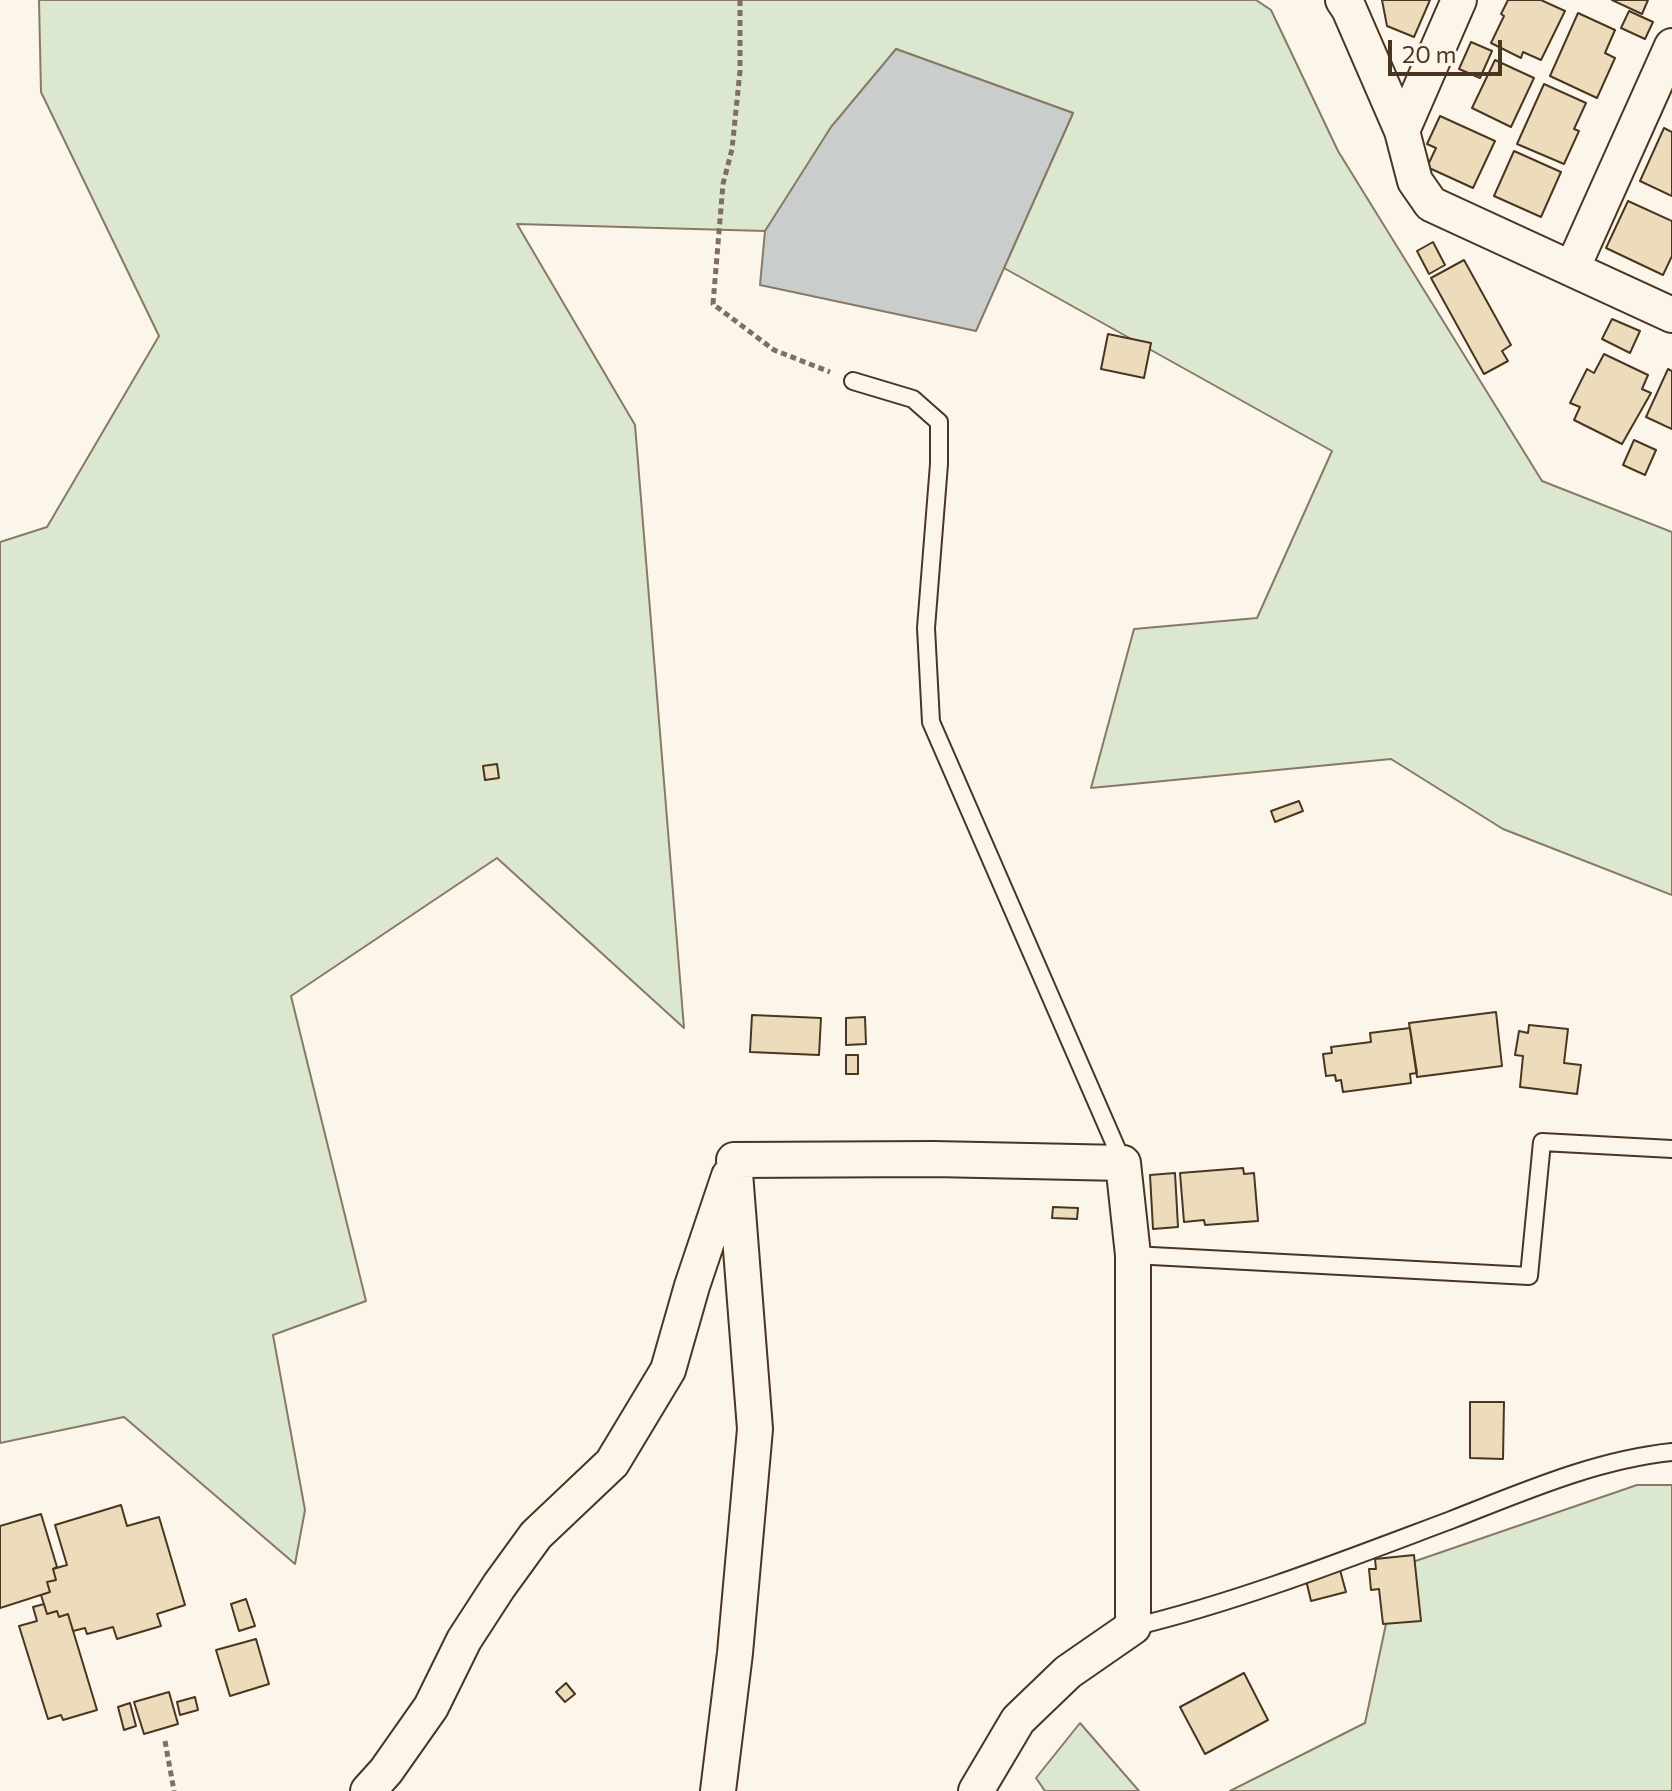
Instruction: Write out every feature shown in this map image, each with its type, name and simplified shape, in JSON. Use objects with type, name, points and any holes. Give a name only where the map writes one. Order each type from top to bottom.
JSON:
[{"type":"street","points":[[1343,0],[1402,131],[1415,181],[1431,204],[1672,315]]},
{"type":"street","points":[[1402,131],[1459,0]]},
{"type":"street","points":[[1572,269],[1664,83],[1672,46]]},
{"type":"street","points":[[734,1160],[933,1159],[1123,1163],[1133,1255],[1133,1627],[1068,1672],[1018,1720],[976,1791]]},
{"type":"street","points":[[368,1791],[431,1707],[464,1640],[499,1586],[536,1535],[612,1463],[668,1370],[734,1160]]},
{"type":"street","points":[[718,1791],[735,1653],[755,1429],[734,1160]]},
{"type":"lane","points":[[853,381],[913,399],[939,422],[939,464],[926,628],[931,722],[1123,1163]]},
{"type":"lane","points":[[1133,1255],[1529,1276],[1542,1142],[1672,1149]]},
{"type":"lane","points":[[1133,1627],[1274,1584],[1574,1473],[1649,1454],[1672,1452]]},
{"type":"path","points":[[740,0],[740,71],[732,149],[723,184],[713,304],[774,350],[853,381]]},
{"type":"path","points":[[165,1741],[174,1791]]},
{"type":"green space","points":[[39,0],[1256,0],[1271,10],[1338,151],[1542,481],[1672,532],[1672,895],[1503,829],[1391,759],[1091,788],[1134,629],[1257,618],[1332,451],[1004,268],[1073,113],[896,49],[765,231],[517,224],[635,425],[684,1028],[497,858],[291,996],[366,1301],[273,1335],[305,1510],[295,1564],[124,1417],[0,1443],[0,542],[47,527],[159,336],[41,92]]},
{"type":"green space","points":[[1637,1485],[1672,1485],[1672,1791],[1230,1791],[1365,1723],[1398,1567]]},
{"type":"green space","points":[[1080,1723],[1139,1791],[1045,1791],[1036,1778]]},
{"type":"shaded area","points":[[896,49],[1073,113],[976,331],[760,285],[765,231],[831,127]]},
{"type":"building","points":[[1382,0],[1430,0],[1414,37],[1387,26]]},
{"type":"building","points":[[1508,0],[1541,0],[1565,11],[1541,60],[1523,52],[1521,58],[1491,43]]},
{"type":"building","points":[[1612,0],[1648,0],[1642,14]]},
{"type":"building","points":[[1629,11],[1653,22],[1645,39],[1621,28]]},
{"type":"building","points":[[1578,13],[1615,30],[1605,53],[1615,58],[1597,98],[1550,76]]},
{"type":"building","points":[[1471,42],[1492,51],[1480,78],[1459,69]]},
{"type":"building","points":[[1495,60],[1534,78],[1511,127],[1472,108]]},
{"type":"building","points":[[1544,84],[1586,103],[1574,129],[1579,131],[1564,164],[1517,144]]},
{"type":"building","points":[[1440,116],[1495,141],[1473,188],[1427,167],[1436,148],[1427,144]]},
{"type":"building","points":[[1664,128],[1672,132],[1672,196],[1640,181]]},
{"type":"building","points":[[1514,151],[1561,172],[1541,217],[1494,196]]},
{"type":"building","points":[[1628,201],[1672,221],[1672,256],[1663,275],[1606,248]]},
{"type":"building","points":[[1433,242],[1445,265],[1429,274],[1417,251]]},
{"type":"building","points":[[1464,260],[1511,345],[1502,351],[1508,361],[1484,374],[1431,278]]},
{"type":"building","points":[[1612,319],[1640,331],[1630,353],[1602,339]]},
{"type":"building","points":[[1108,334],[1151,343],[1144,378],[1101,369]]},
{"type":"building","points":[[1604,354],[1648,375],[1642,389],[1651,393],[1622,444],[1574,420],[1580,407],[1570,403],[1587,369],[1594,373]]},
{"type":"building","points":[[1668,369],[1672,371],[1672,429],[1646,417]]},
{"type":"building","points":[[1634,440],[1656,450],[1645,475],[1623,465]]},
{"type":"building","points":[[497,764],[499,778],[485,780],[483,766]]},
{"type":"building","points":[[1299,801],[1303,811],[1275,822],[1271,811]]},
{"type":"building","points":[[1496,1012],[1502,1066],[1417,1077],[1409,1023]]},
{"type":"building","points":[[752,1015],[821,1018],[819,1055],[750,1052]]},
{"type":"building","points":[[865,1017],[866,1044],[846,1045],[846,1018]]},
{"type":"building","points":[[1529,1025],[1568,1029],[1564,1063],[1581,1065],[1577,1094],[1520,1087],[1523,1056],[1515,1055],[1519,1031],[1528,1033]]},
{"type":"building","points":[[1410,1028],[1417,1073],[1410,1074],[1411,1083],[1343,1092],[1341,1080],[1336,1081],[1335,1075],[1326,1076],[1323,1054],[1332,1053],[1331,1047],[1371,1042],[1370,1033]]},
{"type":"building","points":[[846,1055],[858,1055],[858,1074],[846,1074]]},
{"type":"building","points":[[1243,1168],[1244,1174],[1254,1173],[1258,1221],[1205,1225],[1204,1220],[1184,1222],[1180,1173]]},
{"type":"building","points":[[1175,1173],[1178,1227],[1153,1229],[1150,1175]]},
{"type":"building","points":[[1053,1207],[1078,1208],[1077,1219],[1052,1218]]},
{"type":"building","points":[[1470,1402],[1504,1402],[1503,1459],[1470,1458]]},
{"type":"building","points":[[121,1505],[127,1526],[159,1517],[185,1605],[157,1614],[161,1626],[117,1639],[113,1627],[87,1634],[85,1628],[73,1631],[68,1614],[59,1617],[57,1611],[47,1614],[41,1595],[50,1592],[47,1582],[56,1580],[53,1569],[67,1565],[55,1525]]},
{"type":"building","points":[[41,1514],[57,1567],[53,1569],[56,1580],[47,1582],[50,1592],[0,1608],[0,1526]]},
{"type":"building","points":[[1414,1555],[1421,1621],[1383,1624],[1379,1589],[1371,1590],[1369,1569],[1376,1569],[1375,1559]]},
{"type":"building","points":[[1340,1570],[1346,1592],[1311,1601],[1306,1580]]},
{"type":"building","points":[[246,1599],[255,1626],[239,1631],[231,1604]]},
{"type":"building","points":[[44,1604],[47,1614],[57,1611],[59,1617],[68,1614],[97,1710],[63,1720],[61,1715],[48,1719],[19,1626],[37,1621],[33,1607]]},
{"type":"building","points":[[256,1639],[269,1684],[230,1696],[216,1650]]},
{"type":"building","points":[[1244,1673],[1268,1720],[1205,1754],[1180,1707]]},
{"type":"building","points":[[566,1683],[575,1694],[565,1702],[556,1692]]},
{"type":"building","points":[[169,1692],[178,1724],[144,1734],[134,1702]]},
{"type":"building","points":[[195,1697],[198,1710],[180,1715],[177,1702]]},
{"type":"building","points":[[130,1703],[136,1726],[124,1730],[118,1707]]}]
